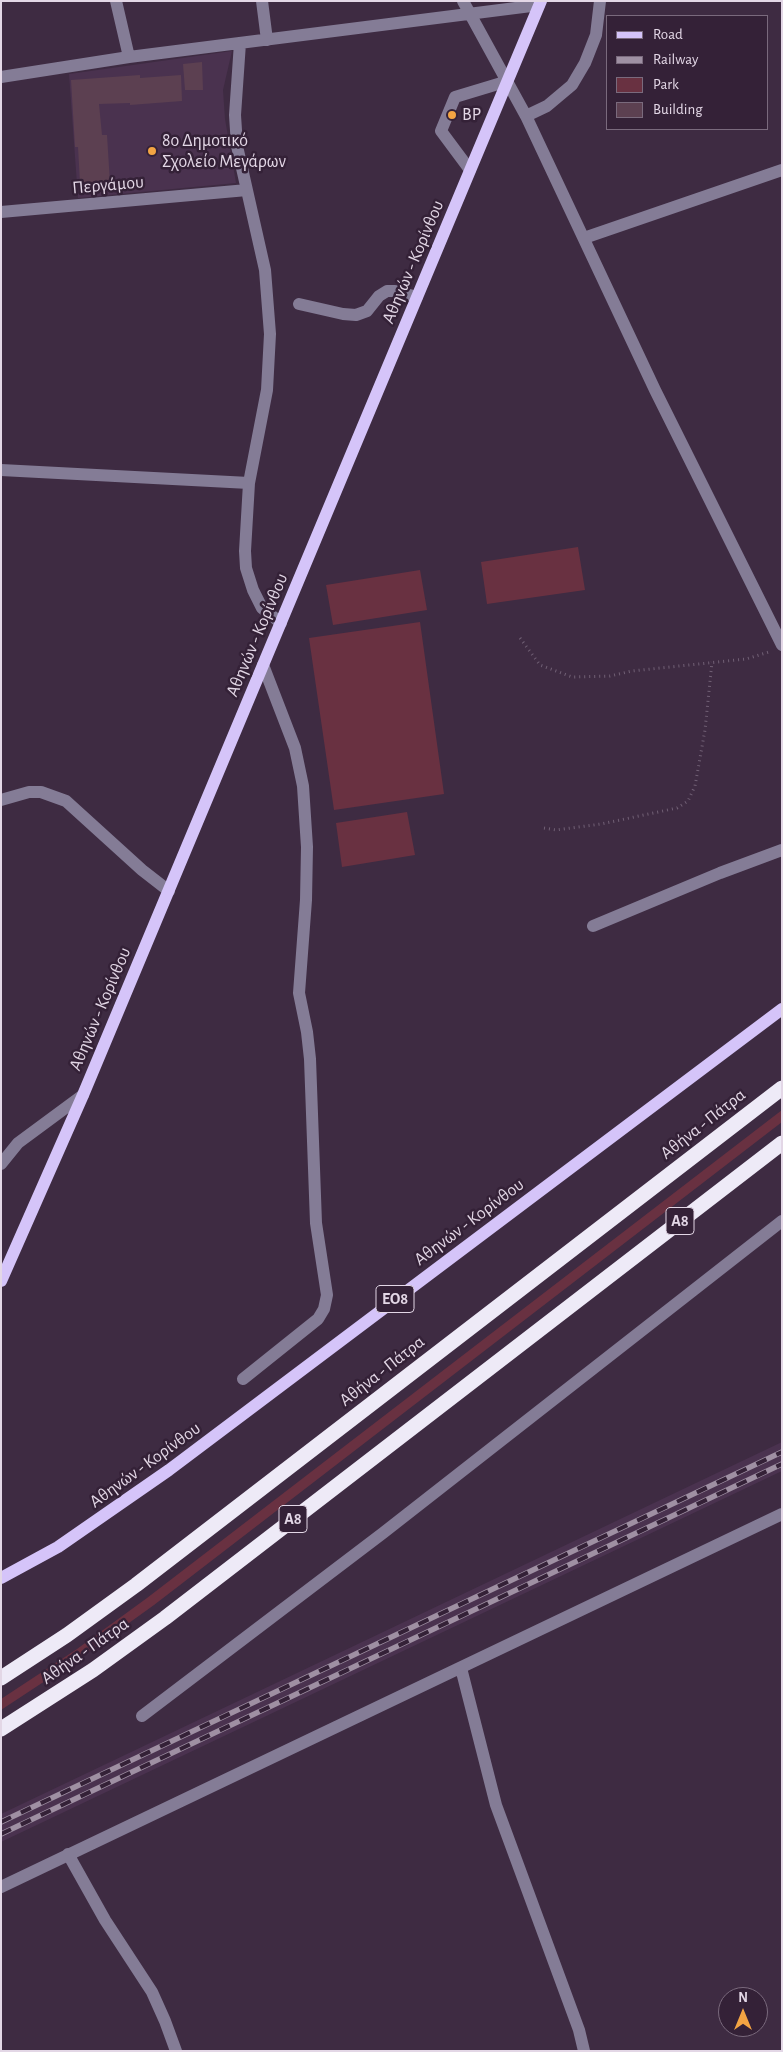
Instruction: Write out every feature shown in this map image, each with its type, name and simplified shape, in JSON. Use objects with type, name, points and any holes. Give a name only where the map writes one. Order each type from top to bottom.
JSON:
[{"type":"highway","name":"Αθήνα - Πάτρα","points":[[1,1678],[67,1635],[136,1585],[782,1088]]},
{"type":"highway","name":"Αθήνα - Πάτρα","points":[[1,1729],[86,1675],[164,1618],[782,1143]]},
{"type":"main road","name":"Αθηνών - Κορίνθου","points":[[1,1281],[83,1095],[540,3]]},
{"type":"main road","name":"Αθηνών - Κορίνθου","points":[[1,1578],[65,1542],[169,1470],[782,1009]]},
{"type":"street","points":[[116,1],[129,57]]},
{"type":"street","points":[[262,1],[267,40]]},
{"type":"street","points":[[463,1],[526,116],[777,648]]},
{"type":"street","points":[[526,116],[547,106],[572,85],[586,63],[596,35],[600,1]]},
{"type":"street","points":[[1,77],[129,57],[469,14],[540,3]]},
{"type":"street","points":[[240,43],[235,115],[237,146],[265,270],[270,334],[267,390],[248,483],[246,568],[253,590],[262,608],[281,623]]},
{"type":"street","points":[[470,170],[441,131],[455,97],[508,81]]},
{"type":"street","points":[[584,238],[782,170]]},
{"type":"street","name":"Περγάμου","points":[[1,212],[247,190]]},
{"type":"street","points":[[299,304],[343,314],[356,314],[367,311],[387,291],[395,291],[417,297]]},
{"type":"street","points":[[1,470],[248,483]]},
{"type":"street","points":[[244,1379],[318,1318],[324,1309],[326,1295],[316,1223],[310,1060],[307,1032],[299,993],[306,900],[307,847],[303,786],[295,748],[263,665]]},
{"type":"street","points":[[1,800],[30,792],[41,792],[66,801],[142,870],[169,890]]},
{"type":"street","points":[[593,926],[720,873],[782,850]]},
{"type":"street","points":[[1,1164],[18,1143],[83,1095]]},
{"type":"street","points":[[142,1716],[383,1533],[782,1222]]},
{"type":"street","points":[[1,1888],[68,1854],[782,1514]]},
{"type":"street","points":[[461,1668],[496,1805],[579,2030],[584,2051]]},
{"type":"street","points":[[68,1854],[105,1920],[152,1992],[166,2021],[176,2051]]},
{"type":"path","points":[[520,638],[540,665],[572,677],[610,676],[632,671],[746,659],[777,648]]},
{"type":"path","points":[[544,828],[556,830],[601,824],[677,808],[688,801],[696,786],[705,730],[712,662]]},
{"type":"shaded area","name":"8ο Δημοτικό Σχολείο Μεγάρων","points":[[232,51],[223,90],[225,119],[236,183],[78,198],[69,74]]},
{"type":"shaded area","points":[[782,1442],[782,1471],[1,1842],[1,1814]]},
{"type":"green space","points":[[578,547],[585,590],[487,604],[481,562]]},
{"type":"green space","points":[[420,570],[427,610],[333,625],[326,585]]},
{"type":"green space","points":[[420,622],[444,794],[334,810],[309,638]]},
{"type":"green space","points":[[407,812],[415,855],[342,867],[336,823]]},
{"type":"green space","points":[[782,1110],[782,1122],[154,1605],[83,1656],[1,1710],[1,1699],[77,1649],[147,1598]]},
{"type":"building","points":[[202,62],[203,90],[185,90],[183,64]]},
{"type":"building","points":[[140,75],[140,78],[181,75],[182,101],[130,105],[130,103],[99,104],[102,135],[107,135],[110,183],[80,183],[78,147],[75,147],[71,80]]},
{"type":"railway","points":[[1,1822],[782,1452]]},
{"type":"railway","points":[[1,1834],[782,1464]]},
{"type":"place","name":"BP","points":[[452,115]]},
{"type":"place","name":"8ο Δημοτικό Σχολείο Μεγάρων","points":[[152,151]]}]
